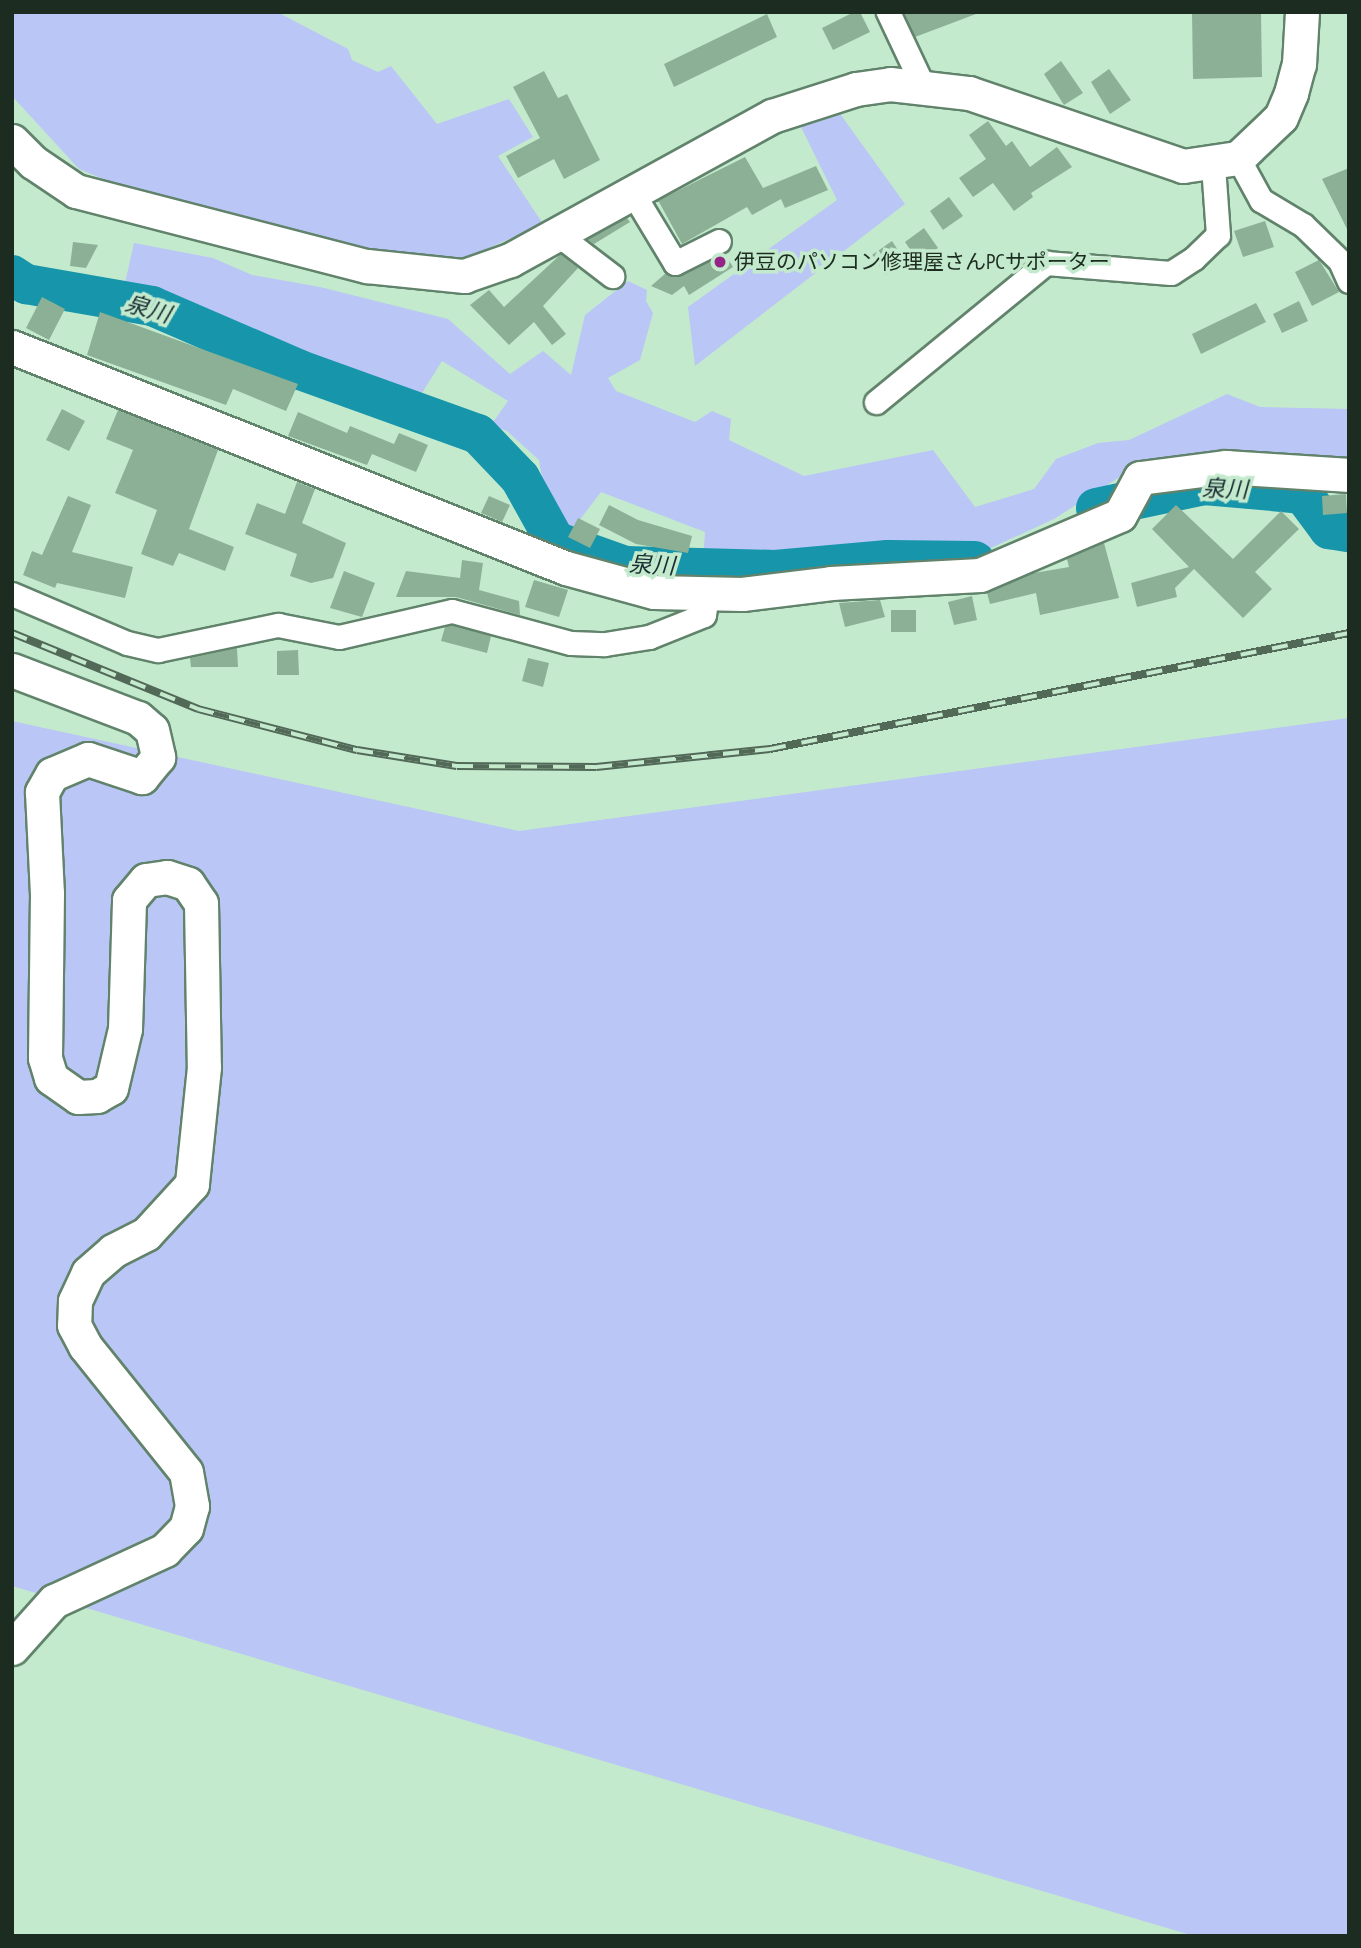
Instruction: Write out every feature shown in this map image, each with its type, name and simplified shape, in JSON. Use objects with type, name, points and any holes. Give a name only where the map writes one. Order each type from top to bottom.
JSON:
[{"type":"street","points":[[888,12],[923,86]]},
{"type":"street","points":[[12,141],[33,162],[76,191],[367,266],[464,276],[510,260],[631,190],[772,116],[814,100],[890,84],[969,93],[1145,157],[1183,166],[1225,161],[1281,117],[1292,93],[1299,64],[1302,12]]},
{"type":"street","points":[[1225,161],[1261,200],[1303,225],[1340,261],[1349,281]]},
{"type":"street","points":[[876,402],[1046,263],[1171,273],[1194,258],[1218,235],[1225,161]]},
{"type":"street","points":[[631,190],[675,263],[719,241]]},
{"type":"street","points":[[556,233],[612,276]]},
{"type":"street","points":[[12,347],[566,568],[654,592],[707,593],[980,575],[1120,515],[1140,478],[1226,467],[1349,475]]},
{"type":"street","points":[[12,594],[127,643],[158,650],[278,625],[339,637],[452,611],[571,643],[605,644],[649,637],[704,615],[707,593]]},
{"type":"street","points":[[12,670],[138,718],[152,730],[158,757],[142,777],[88,759],[52,774],[42,792],[47,893],[45,1049],[51,1078],[78,1097],[97,1096],[111,1088],[125,1030],[129,900],[146,880],[167,877],[188,884],[201,903],[204,1067],[192,1184],[146,1234],[113,1251],[88,1273],[74,1313],[74,1325],[85,1346],[186,1472],[192,1506],[186,1528],[165,1550],[54,1601],[12,1648]]},
{"type":"shaded area","points":[[12,12],[277,12],[348,49],[352,60],[378,72],[391,66],[437,124],[509,99],[533,137],[498,156],[543,224],[466,258],[429,260],[370,254],[144,196],[79,169],[12,96]]},
{"type":"shaded area","points":[[838,111],[905,204],[695,366],[688,307],[837,200],[798,121]]},
{"type":"shaded area","points":[[134,243],[213,258],[252,275],[320,287],[448,319],[510,374],[543,351],[571,375],[585,315],[628,281],[647,290],[646,301],[653,313],[640,360],[608,378],[616,391],[695,422],[712,411],[731,419],[729,440],[804,476],[933,450],[975,507],[1034,489],[1056,459],[1098,443],[1129,440],[1227,394],[1260,407],[1349,409],[1349,465],[1126,473],[1054,519],[982,552],[703,560],[705,532],[601,492],[572,530],[546,503],[539,460],[507,431],[491,425],[508,401],[442,361],[417,401],[163,300],[123,292]]},
{"type":"shaded area","points":[[1349,718],[1349,1936],[1194,1936],[12,1586],[12,721],[519,831]]},
{"type":"building","points":[[854,12],[860,12],[870,32],[833,50],[822,28]]},
{"type":"building","points":[[904,12],[976,12],[976,14],[915,37]]},
{"type":"building","points":[[1192,12],[1261,12],[1262,77],[1193,79]]},
{"type":"building","points":[[767,14],[777,37],[674,87],[664,64]]},
{"type":"building","points":[[1061,61],[1083,93],[1064,105],[1044,74]]},
{"type":"building","points":[[1109,69],[1131,100],[1110,114],[1091,82]]},
{"type":"building","points":[[544,71],[558,98],[567,94],[600,160],[564,179],[554,159],[518,178],[506,156],[540,138],[513,87]]},
{"type":"building","points":[[988,121],[1006,146],[1012,141],[1030,167],[1057,147],[1072,167],[1031,193],[1033,197],[1014,211],[993,183],[973,197],[959,178],[986,159],[969,135]]},
{"type":"building","points":[[745,157],[763,188],[816,166],[828,190],[785,208],[781,199],[752,215],[747,207],[682,244],[659,202],[655,202]]},
{"type":"building","points":[[1349,168],[1349,233],[1322,179]]},
{"type":"building","points":[[949,197],[963,216],[943,230],[930,211]]},
{"type":"building","points":[[627,218],[630,222],[594,244],[587,239]]},
{"type":"building","points":[[1265,221],[1274,247],[1243,257],[1234,231]]},
{"type":"building","points":[[924,228],[938,248],[918,261],[905,242]]},
{"type":"building","points":[[892,241],[905,261],[886,275],[872,255]]},
{"type":"building","points":[[73,242],[98,245],[86,268],[70,266]]},
{"type":"building","points":[[561,254],[578,268],[543,306],[566,334],[552,345],[534,322],[509,345],[470,305],[489,290],[504,307]]},
{"type":"building","points":[[725,254],[733,267],[689,295],[684,286],[672,295],[651,286],[666,273],[681,276]]},
{"type":"building","points":[[1319,260],[1339,292],[1312,306],[1295,272]]},
{"type":"building","points":[[42,297],[65,309],[49,340],[26,328]]},
{"type":"building","points":[[1299,301],[1308,321],[1282,333],[1273,314]]},
{"type":"building","points":[[1256,303],[1266,322],[1201,354],[1192,334]]},
{"type":"building","points":[[100,312],[298,384],[286,411],[233,389],[226,405],[87,355]]},
{"type":"building","points":[[62,409],[85,421],[69,451],[46,440]]},
{"type":"building","points":[[118,410],[218,450],[189,529],[234,547],[225,571],[179,553],[173,566],[141,554],[157,510],[115,493],[133,450],[106,439]]},
{"type":"building","points":[[298,412],[347,433],[350,426],[394,444],[399,433],[428,445],[416,472],[372,454],[367,465],[288,436]]},
{"type":"building","points":[[297,482],[315,489],[302,523],[346,543],[333,578],[311,583],[290,576],[297,554],[245,534],[257,503],[285,514]]},
{"type":"building","points":[[1346,494],[1347,513],[1323,515],[1322,496]]},
{"type":"building","points":[[68,496],[91,505],[72,552],[133,567],[125,598],[57,583],[55,588],[23,575],[32,551],[42,555]]},
{"type":"building","points":[[489,496],[510,505],[502,522],[481,513]]},
{"type":"building","points":[[609,505],[638,520],[692,536],[688,553],[636,544],[599,525]]},
{"type":"building","points":[[1176,505],[1233,559],[1281,511],[1299,529],[1255,572],[1272,589],[1243,618],[1194,569],[1175,588],[1177,597],[1137,607],[1131,583],[1189,567],[1152,529]]},
{"type":"building","points":[[578,518],[600,529],[590,548],[568,537]]},
{"type":"building","points":[[1104,543],[1119,598],[1040,615],[1036,593],[990,604],[987,593],[1034,573],[1069,567],[1067,559]]},
{"type":"building","points":[[462,560],[483,563],[479,590],[519,601],[520,615],[456,597],[396,597],[406,571],[460,578]]},
{"type":"building","points":[[344,571],[375,583],[362,617],[330,608]]},
{"type":"building","points":[[534,580],[568,590],[559,617],[525,607]]},
{"type":"building","points":[[972,596],[977,620],[954,625],[948,602]]},
{"type":"building","points":[[880,600],[885,617],[845,627],[839,603]]},
{"type":"building","points":[[891,610],[916,610],[916,632],[891,632]]},
{"type":"building","points":[[452,625],[491,636],[487,653],[441,641],[445,627]]},
{"type":"building","points":[[237,648],[238,667],[191,667],[190,658]]},
{"type":"building","points":[[298,650],[299,675],[277,675],[277,651]]},
{"type":"building","points":[[528,658],[549,663],[543,687],[522,681]]},
{"type":"waterway","name":"泉川","points":[[12,275],[26,284],[152,306],[300,370],[478,434],[520,478],[555,541],[625,566],[775,570],[888,560],[975,561]]},
{"type":"waterway","name":"泉川","points":[[1096,508],[1204,485],[1251,489],[1303,494],[1329,529],[1349,532]]},
{"type":"railway","points":[[12,633],[198,709],[357,750],[457,766],[596,767],[770,749],[1349,633]]},
{"type":"place","name":"伊豆のパソコン修理屋さんPCサポーター","points":[[720,262]]}]
